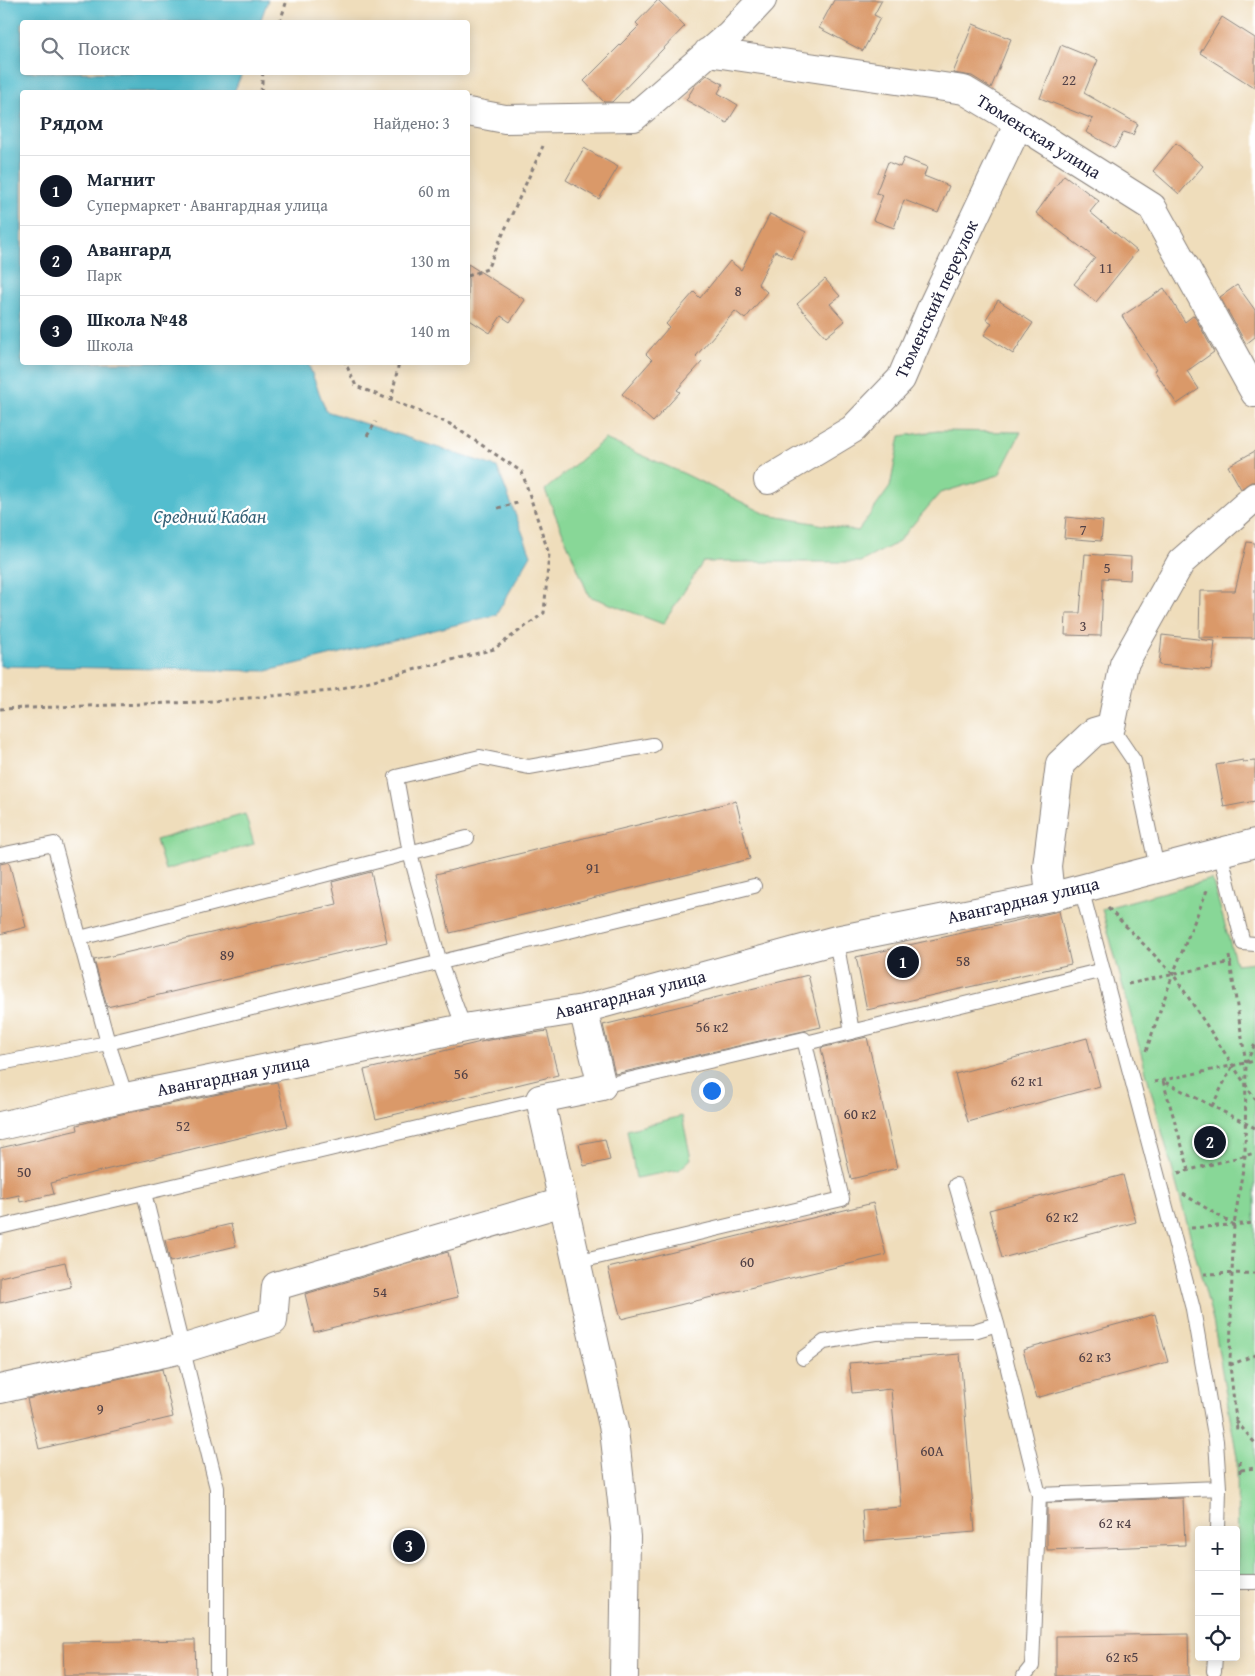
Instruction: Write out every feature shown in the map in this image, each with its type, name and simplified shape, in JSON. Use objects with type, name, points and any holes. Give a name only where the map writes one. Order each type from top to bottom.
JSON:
[{"type":"street","points":[[470,112],[506,119],[634,117],[730,34],[762,0]]},
{"type":"street","name":"Тюменская улица","points":[[708,52],[964,90],[1020,123],[1152,207],[1255,393]]},
{"type":"street","name":"Тюменский переулок","points":[[768,480],[853,430],[901,379],[931,308],[1020,123]]},
{"type":"street","points":[[1050,897],[1047,866],[1060,764],[1094,732],[1111,727],[1124,664],[1181,562],[1255,497]]},
{"type":"street","name":"Авангардная улица","points":[[0,1126],[126,1096],[464,1028],[583,1009],[836,940],[1050,897],[1255,843]]},
{"type":"street","points":[[583,1009],[602,1086],[540,1099],[614,1430],[626,1537],[624,1676]]},
{"type":"street","points":[[0,1389],[182,1349],[272,1321],[276,1286],[563,1202]]},
{"type":"lane","points":[[1111,727],[1134,761],[1157,868]]},
{"type":"lane","points":[[464,1028],[440,963],[410,853],[396,777],[480,757],[529,767],[653,745]]},
{"type":"lane","points":[[80,938],[467,838]]},
{"type":"lane","points":[[0,855],[54,844],[108,1044],[126,1096]]},
{"type":"lane","points":[[1220,852],[1243,943],[1255,944]]},
{"type":"lane","points":[[0,1063],[108,1044],[754,886]]},
{"type":"lane","points":[[1081,888],[1193,1309],[1216,1442],[1219,1488],[1218,1526]]},
{"type":"lane","points":[[836,940],[852,1032]]},
{"type":"lane","points":[[806,1043],[1103,970]]},
{"type":"lane","points":[[576,1262],[842,1199],[804,1039],[602,1086]]},
{"type":"lane","points":[[0,1227],[540,1099]]},
{"type":"lane","points":[[956,1185],[997,1324],[1039,1495],[1032,1666],[1024,1676]]},
{"type":"lane","points":[[144,1193],[216,1488],[217,1676]]},
{"type":"lane","points":[[803,1358],[824,1342],[846,1338],[875,1334],[974,1331],[997,1324]]},
{"type":"lane","points":[[1039,1495],[1219,1488]]},
{"type":"lane","points":[[1240,1582],[1255,1582]]},
{"type":"path","points":[[281,20],[287,0]]},
{"type":"path","points":[[261,90],[263,75]]},
{"type":"path","points":[[470,275],[487,268],[556,118]]},
{"type":"path","points":[[0,709],[200,702],[331,691],[494,649],[544,612],[549,554],[522,472],[450,424],[356,386],[346,365]]},
{"type":"path","points":[[391,400],[398,365]]},
{"type":"path","points":[[367,436],[376,422]]},
{"type":"path","points":[[498,508],[521,502]]},
{"type":"path","points":[[1134,1087],[1173,974],[1208,887]]},
{"type":"path","points":[[1107,907],[1173,974],[1255,1099]]},
{"type":"path","points":[[1229,953],[1246,1063],[1245,1156],[1234,1225],[1232,1274],[1230,1365],[1237,1430]]},
{"type":"path","points":[[1108,988],[1238,961]]},
{"type":"path","points":[[1246,1063],[1255,1044]]},
{"type":"path","points":[[1134,1087],[1255,1061]]},
{"type":"path","points":[[1212,1106],[1232,1066]]},
{"type":"path","points":[[1163,1081],[1255,1128]]},
{"type":"path","points":[[1163,1081],[1189,1170]]},
{"type":"path","points":[[1158,1178],[1255,1153]]},
{"type":"path","points":[[1158,1178],[1234,1225]]},
{"type":"path","points":[[1172,1230],[1255,1223]]},
{"type":"path","points":[[1184,1275],[1255,1273]]},
{"type":"path","points":[[1230,1365],[1255,1355]]},
{"type":"path","points":[[1236,1420],[1255,1443]]},
{"type":"path","points":[[1240,1460],[1240,1479]]},
{"type":"green space","points":[[938,431],[1021,432],[999,475],[940,493],[897,543],[860,562],[703,562],[663,624],[589,596],[545,490],[605,439],[685,474],[768,515],[858,531],[890,487],[900,436]]},
{"type":"green space","points":[[245,814],[254,844],[165,870],[156,840]]},
{"type":"green space","points":[[1212,879],[1236,964],[1255,962],[1255,1575],[1240,1575],[1237,1457],[1213,1320],[1102,909]]},
{"type":"green space","points":[[682,1116],[691,1159],[679,1170],[636,1178],[627,1130]]},
{"type":"water","name":"Средний Кабан","points":[[0,0],[268,0],[261,20],[20,20],[20,75],[241,75],[235,90],[20,90],[20,365],[309,365],[326,411],[497,467],[531,555],[496,615],[267,671],[0,666]]},
{"type":"building","points":[[658,0],[685,26],[612,102],[604,102],[584,81],[639,26],[636,23]]},
{"type":"building","points":[[834,0],[882,0],[874,15],[880,18],[863,51],[819,28]]},
{"type":"building","points":[[1222,17],[1255,38],[1255,88],[1200,53]]},
{"type":"building","points":[[973,24],[1011,39],[991,88],[972,76],[953,73]]},
{"type":"building","points":[[1061,45],[1098,60],[1084,93],[1138,124],[1133,135],[1124,132],[1115,148],[1086,132],[1093,119],[1040,98]]},
{"type":"building","points":[[707,75],[723,84],[718,93],[738,105],[727,123],[686,100],[695,85]]},
{"type":"building","points":[[1176,143],[1203,166],[1179,194],[1153,171]]},
{"type":"building","points":[[584,148],[618,167],[599,199],[566,180]]},
{"type":"building","points":[[904,158],[927,167],[924,176],[949,186],[938,213],[904,200],[894,228],[873,220],[883,195],[876,193],[888,162],[900,167]]},
{"type":"building","points":[[1064,175],[1099,201],[1090,212],[1137,251],[1096,302],[1074,284],[1095,258],[1036,213]]},
{"type":"building","points":[[770,214],[806,232],[792,259],[775,251],[758,284],[767,292],[745,319],[735,311],[696,356],[702,362],[677,390],[680,392],[653,422],[622,394],[652,360],[646,354],[669,327],[666,324],[694,292],[700,298],[730,261],[741,270]]},
{"type":"building","points":[[470,265],[525,300],[510,322],[501,316],[490,333],[470,320]]},
{"type":"building","points":[[825,279],[840,296],[830,304],[845,321],[826,337],[797,304]]},
{"type":"building","points":[[1237,285],[1255,310],[1255,337],[1246,344],[1220,297]]},
{"type":"building","points":[[1164,288],[1185,322],[1194,315],[1214,352],[1187,371],[1199,389],[1177,404],[1122,316]]},
{"type":"building","points":[[998,300],[1033,323],[1013,354],[984,335],[992,323],[986,319]]},
{"type":"building","points":[[1255,451],[1255,482],[1251,482],[1241,489],[1228,466]]},
{"type":"building","points":[[1066,517],[1103,521],[1101,541],[1064,538]]},
{"type":"building","points":[[1247,542],[1255,543],[1255,638],[1199,637],[1200,591],[1235,591]]},
{"type":"building","points":[[1085,554],[1131,557],[1130,580],[1103,578],[1101,636],[1065,635],[1066,613],[1080,613]]},
{"type":"building","points":[[1162,635],[1215,641],[1212,670],[1159,665]]},
{"type":"building","points":[[1243,760],[1243,762],[1255,761],[1255,801],[1224,807],[1216,765]]},
{"type":"building","points":[[736,801],[750,859],[450,933],[436,874]]},
{"type":"building","points":[[9,862],[26,927],[0,934],[0,864]]},
{"type":"building","points":[[371,872],[387,942],[107,1007],[94,960],[337,904],[332,882]]},
{"type":"building","points":[[1059,911],[1071,964],[867,1010],[856,957]]},
{"type":"building","points":[[808,975],[821,1027],[615,1074],[603,1025]]},
{"type":"building","points":[[547,1031],[558,1075],[376,1119],[364,1070],[489,1040]]},
{"type":"building","points":[[867,1037],[897,1168],[851,1179],[821,1048]]},
{"type":"building","points":[[1087,1038],[1100,1086],[968,1122],[955,1074]]},
{"type":"building","points":[[277,1082],[288,1126],[51,1183],[54,1194],[20,1202],[19,1195],[0,1199],[0,1148],[78,1130],[77,1125],[112,1116]]},
{"type":"building","points":[[605,1139],[610,1160],[584,1166],[579,1144]]},
{"type":"building","points":[[1123,1175],[1136,1222],[1002,1258],[989,1210]]},
{"type":"building","points":[[873,1203],[886,1255],[621,1319],[608,1268]]},
{"type":"building","points":[[231,1224],[236,1246],[170,1262],[165,1240]]},
{"type":"building","points":[[448,1252],[458,1297],[314,1332],[305,1294]]},
{"type":"building","points":[[65,1262],[71,1287],[0,1303],[0,1277]]},
{"type":"building","points":[[1155,1314],[1168,1362],[1036,1398],[1023,1350]]},
{"type":"building","points":[[960,1354],[975,1532],[864,1541],[862,1510],[901,1507],[891,1389],[852,1393],[849,1363]]},
{"type":"building","points":[[162,1369],[173,1417],[39,1449],[27,1399]]},
{"type":"building","points":[[1183,1498],[1185,1545],[1047,1550],[1047,1503]]},
{"type":"building","points":[[1188,1634],[1189,1676],[1056,1676],[1056,1636]]},
{"type":"building","points":[[195,1640],[196,1676],[64,1676],[63,1642]]},
{"type":"place","name":"Магнит","points":[[903,962]]},
{"type":"place","name":"Авангард","points":[[1210,1142]]},
{"type":"place","name":"Школа №48","points":[[409,1546]]}]
